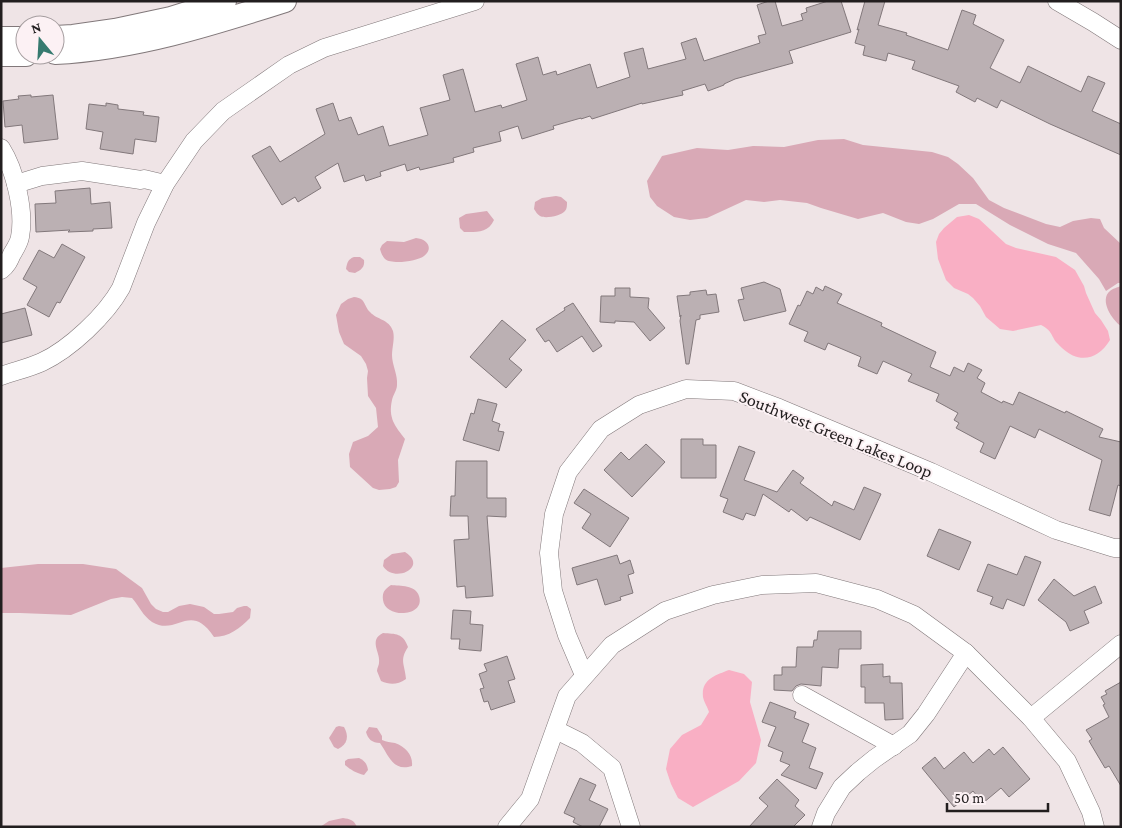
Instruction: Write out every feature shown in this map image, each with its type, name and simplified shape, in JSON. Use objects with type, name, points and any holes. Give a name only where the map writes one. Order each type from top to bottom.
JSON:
[{"type":"main road","points":[[65,36],[115,30],[172,18],[225,1]]},
{"type":"main road","points":[[65,52],[110,48],[160,38],[213,24],[284,1]]},
{"type":"main road","points":[[1,38],[15,38]]},
{"type":"main road","points":[[1,55],[15,55]]},
{"type":"street","points":[[1,376],[42,362],[71,344],[116,297],[146,223],[165,184],[194,141],[223,111],[288,65],[324,48],[475,1]]},
{"type":"street","points":[[1057,1],[1121,40]]},
{"type":"street","points":[[1,148],[6,156],[16,184],[22,211],[20,238],[7,266],[1,270]]},
{"type":"street","points":[[16,184],[42,176],[82,171],[165,184]]},
{"type":"street","name":"Southwest Green Lakes Loop","points":[[584,675],[566,635],[553,591],[550,553],[554,514],[568,472],[601,429],[639,405],[686,389],[734,391],[931,472],[1056,530],[1114,548],[1121,548]]},
{"type":"street","points":[[506,827],[530,799],[567,696],[612,644],[665,611],[713,595],[762,585],[816,584],[877,599],[914,615],[966,653],[1031,718],[1066,761],[1091,812],[1095,827]]},
{"type":"street","points":[[1031,718],[1121,644]]},
{"type":"street","points":[[821,827],[826,813],[842,787],[869,763],[910,734],[926,714],[966,653]]},
{"type":"street","points":[[802,695],[894,746]]},
{"type":"street","points":[[556,730],[582,742],[612,768],[631,827]]},
{"type":"shaded area","points":[[844,139],[863,145],[932,152],[948,157],[973,178],[989,200],[1004,208],[1046,224],[1060,227],[1073,221],[1091,218],[1100,219],[1104,228],[1121,244],[1121,283],[1106,291],[1099,279],[1076,253],[1048,244],[1010,225],[976,204],[959,204],[933,219],[919,224],[906,222],[883,213],[858,219],[807,203],[780,200],[764,202],[746,200],[707,218],[690,220],[674,217],[657,206],[650,197],[647,181],[662,156],[697,148],[728,150],[753,146],[784,147],[818,140]]},
{"type":"shaded area","points":[[561,197],[567,202],[565,211],[557,216],[540,216],[534,209],[535,202],[542,198]]},
{"type":"shaded area","points":[[487,211],[494,220],[485,230],[464,232],[460,228],[459,218],[466,214]]},
{"type":"shaded area","points":[[969,215],[979,219],[1006,244],[1056,257],[1075,270],[1095,313],[1108,331],[1110,340],[1100,352],[1088,358],[1081,358],[1068,353],[1056,342],[1049,331],[1041,325],[1013,331],[1000,329],[986,317],[973,298],[954,288],[946,280],[938,259],[936,242],[944,228],[957,217]]},
{"type":"shaded area","points":[[416,238],[426,242],[429,247],[427,253],[421,258],[405,262],[393,262],[388,261],[382,255],[380,249],[387,241],[404,242]]},
{"type":"shaded area","points":[[360,257],[364,260],[362,268],[355,273],[349,272],[346,269],[350,259]]},
{"type":"shaded area","points":[[1121,286],[1121,326],[1108,310],[1106,299],[1110,291]]},
{"type":"shaded area","points":[[354,297],[361,299],[373,315],[389,324],[393,331],[392,359],[397,385],[392,400],[391,412],[395,426],[405,439],[398,460],[399,482],[396,487],[390,489],[379,490],[373,488],[350,467],[349,454],[353,442],[368,436],[378,427],[376,408],[368,396],[368,371],[366,364],[361,356],[344,344],[339,332],[336,315],[341,304]]},
{"type":"shaded area","points":[[405,552],[413,563],[407,571],[394,574],[383,566],[384,560],[392,554]]},
{"type":"shaded area","points":[[38,564],[83,564],[116,569],[142,588],[151,604],[163,612],[190,604],[204,607],[214,614],[233,612],[237,608],[247,606],[251,609],[250,618],[234,631],[214,637],[198,622],[190,620],[169,626],[152,622],[132,598],[111,599],[71,615],[1,613],[1,568]]},
{"type":"shaded area","points":[[391,585],[415,590],[419,596],[420,603],[417,608],[411,612],[397,613],[385,606],[383,600],[384,593]]},
{"type":"shaded area","points":[[383,633],[395,634],[401,637],[408,647],[403,659],[406,679],[397,683],[390,684],[381,681],[377,671],[379,659],[376,639]]},
{"type":"shaded area","points":[[729,670],[744,674],[752,682],[750,702],[761,740],[756,763],[739,781],[693,807],[678,798],[671,784],[666,769],[670,749],[682,735],[701,725],[709,712],[703,697],[704,686],[710,679]]},
{"type":"shaded area","points":[[336,727],[344,727],[347,737],[344,745],[338,749],[334,747],[329,738]]},
{"type":"shaded area","points":[[369,727],[377,728],[382,736],[382,740],[395,743],[405,749],[410,755],[412,766],[400,767],[392,762],[380,743],[368,737],[366,732]]},
{"type":"shaded area","points":[[359,758],[368,768],[364,775],[345,765],[345,761],[348,759]]},
{"type":"shaded area","points":[[343,818],[352,820],[357,827],[320,827],[329,821]]},
{"type":"building","points":[[775,1],[782,26],[803,20],[801,14],[807,12],[806,8],[828,1],[841,1],[851,32],[789,51],[793,63],[735,79],[708,91],[705,84],[682,91],[683,95],[642,103],[592,119],[590,116],[581,118],[553,126],[554,129],[522,139],[518,126],[499,132],[501,141],[473,148],[474,152],[453,158],[454,162],[420,170],[419,167],[407,171],[405,164],[380,172],[381,176],[366,181],[364,175],[344,182],[338,163],[315,177],[321,188],[298,202],[295,197],[282,205],[252,156],[270,146],[280,162],[325,134],[316,109],[333,103],[339,121],[351,117],[358,135],[383,126],[389,146],[428,135],[420,108],[450,100],[443,75],[463,69],[475,112],[501,105],[502,108],[527,100],[516,64],[538,57],[543,75],[556,71],[557,75],[590,64],[597,88],[630,77],[624,53],[643,48],[648,69],[686,59],[681,43],[696,38],[704,61],[760,43],[758,36],[766,34],[757,5]]},
{"type":"building","points":[[865,1],[885,1],[878,25],[907,33],[906,35],[948,50],[962,10],[976,15],[973,24],[1004,40],[990,68],[1020,83],[1028,66],[1081,92],[1088,76],[1105,83],[1092,111],[1121,124],[1121,155],[1001,100],[997,108],[977,98],[975,102],[956,92],[959,86],[912,69],[915,61],[888,53],[886,61],[863,55],[865,46],[855,43]]},
{"type":"building","points":[[31,95],[31,97],[53,95],[58,139],[24,143],[22,125],[5,127],[3,101],[19,99],[18,96]]},
{"type":"building","points":[[106,103],[118,105],[118,109],[144,112],[143,115],[159,117],[156,142],[135,139],[133,154],[100,149],[103,132],[86,129],[89,104],[106,106]]},
{"type":"building","points":[[90,188],[91,204],[110,202],[112,228],[93,229],[93,231],[36,232],[35,204],[56,203],[55,191]]},
{"type":"building","points":[[62,244],[85,257],[60,303],[57,302],[49,317],[27,305],[37,287],[23,279],[39,250],[54,258]]},
{"type":"building","points":[[764,282],[780,289],[786,311],[744,321],[738,300],[744,299],[741,288]]},
{"type":"building","points":[[825,286],[842,294],[837,303],[882,323],[881,326],[936,352],[930,367],[950,376],[954,367],[964,372],[968,363],[982,370],[977,378],[985,383],[981,392],[1002,403],[1003,401],[1013,405],[1019,392],[1065,413],[1066,411],[1103,429],[1099,437],[1121,442],[1121,486],[1118,485],[1110,516],[1089,510],[1102,460],[1039,429],[1035,438],[1010,426],[995,459],[980,452],[984,443],[956,428],[959,423],[954,420],[958,413],[936,401],[939,394],[908,381],[912,374],[883,361],[877,374],[858,366],[861,357],[828,343],[825,350],[804,341],[808,332],[789,324],[807,291],[813,294],[816,287],[823,291]]},
{"type":"building","points":[[615,288],[630,288],[630,297],[649,298],[648,308],[665,328],[650,341],[634,322],[600,322],[601,296],[615,296]]},
{"type":"building","points":[[706,290],[707,295],[716,294],[719,312],[700,315],[700,319],[696,320],[689,364],[686,364],[677,296],[690,295],[690,292]]},
{"type":"building","points":[[573,303],[602,346],[593,352],[582,336],[557,352],[549,340],[545,342],[536,329]]},
{"type":"building","points":[[25,308],[32,335],[1,343],[1,314]]},
{"type":"building","points":[[502,320],[526,340],[509,359],[522,370],[506,388],[470,357]]},
{"type":"building","points":[[478,399],[497,404],[492,421],[500,424],[498,431],[504,432],[499,451],[463,440],[471,413],[474,414]]},
{"type":"building","points":[[681,439],[703,439],[703,445],[716,445],[716,478],[681,478]]},
{"type":"building","points":[[646,444],[665,462],[632,497],[604,470],[621,452],[629,460]]},
{"type":"building","points":[[739,446],[755,452],[744,480],[777,492],[793,470],[804,478],[800,483],[832,506],[834,501],[854,510],[864,487],[881,494],[860,540],[810,517],[807,521],[791,509],[789,512],[763,494],[755,516],[746,513],[743,520],[723,512],[728,499],[720,496]]},
{"type":"building","points":[[456,461],[487,461],[487,498],[506,498],[506,517],[487,516],[493,596],[466,598],[465,586],[457,587],[454,540],[469,539],[468,516],[450,516],[451,496],[455,496]]},
{"type":"building","points":[[584,489],[629,518],[610,547],[582,528],[591,514],[574,503]]},
{"type":"building","points":[[939,529],[971,542],[959,570],[927,556]]},
{"type":"building","points":[[617,555],[620,564],[630,560],[634,573],[628,575],[633,593],[620,597],[621,600],[605,605],[597,579],[577,585],[572,568]]},
{"type":"building","points":[[1025,556],[1041,562],[1024,606],[1007,599],[1003,609],[990,604],[993,597],[977,591],[988,564],[1017,575]]},
{"type":"building","points":[[1054,579],[1074,596],[1095,586],[1102,603],[1084,611],[1089,623],[1070,631],[1066,622],[1038,600]]},
{"type":"building","points":[[453,610],[471,611],[470,624],[483,625],[481,651],[459,649],[460,639],[451,639]]},
{"type":"building","points":[[818,631],[861,631],[861,649],[839,649],[838,668],[822,667],[821,686],[801,684],[792,691],[774,690],[774,675],[782,675],[782,667],[796,667],[797,647],[813,647],[814,640],[817,640]]},
{"type":"building","points":[[507,656],[515,679],[508,681],[515,702],[491,710],[488,701],[484,702],[480,689],[484,688],[479,674],[487,671],[484,664]]},
{"type":"building","points":[[883,664],[883,677],[890,676],[890,683],[902,683],[903,719],[885,720],[884,703],[865,703],[865,687],[861,687],[861,665]]},
{"type":"building","points":[[1121,682],[1121,786],[1109,766],[1105,768],[1089,741],[1092,739],[1086,730],[1109,717],[1101,697],[1107,694],[1105,691]]},
{"type":"building","points":[[770,702],[796,712],[794,718],[809,724],[802,742],[816,748],[809,768],[823,773],[816,789],[781,775],[790,765],[780,761],[783,752],[768,746],[776,727],[762,722]]},
{"type":"building","points":[[1003,747],[1030,779],[1009,797],[1001,788],[983,803],[973,791],[954,807],[922,768],[935,757],[944,769],[964,752],[973,763],[989,749],[994,755]]},
{"type":"building","points":[[580,778],[596,785],[589,800],[608,809],[599,827],[583,827],[573,822],[575,818],[564,813]]},
{"type":"building","points":[[777,779],[799,800],[795,806],[805,815],[793,827],[749,827],[768,806],[759,798]]}]
